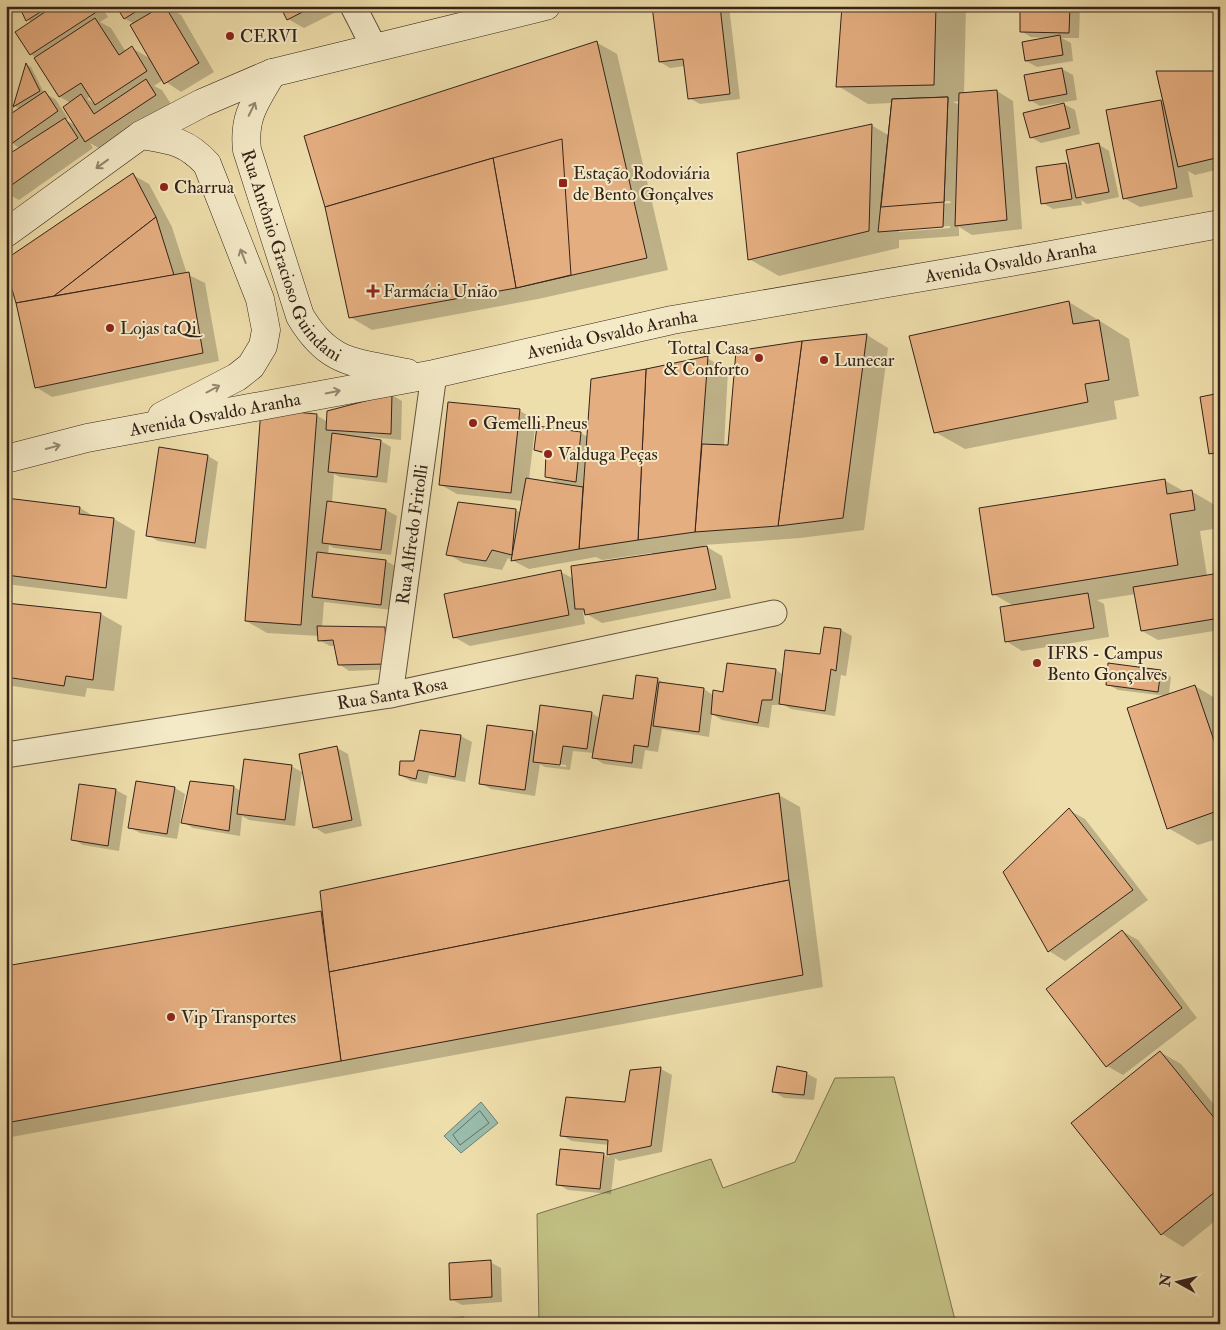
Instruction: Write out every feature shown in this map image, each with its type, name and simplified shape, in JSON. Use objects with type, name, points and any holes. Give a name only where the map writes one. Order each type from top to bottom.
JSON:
[{"type":"main road","points":[[6,232],[141,135],[202,103],[272,73],[506,11],[546,6]]},
{"type":"main road","name":"Rua Antônio Gracioso Guindani","points":[[272,73],[250,112],[245,131],[246,150],[300,316],[311,335],[334,355],[351,362],[427,375]]},
{"type":"main road","points":[[138,428],[236,376],[251,366],[263,346],[266,330],[260,299],[207,164],[195,151],[182,142],[141,135]]},
{"type":"main road","name":"Avenida Osvaldo Aranha","points":[[6,459],[87,438],[427,375],[672,320],[1220,224]]},
{"type":"street","points":[[353,6],[374,47]]},
{"type":"street","name":"Rua Alfredo Fritolli","points":[[390,695],[427,375]]},
{"type":"street","name":"Rua Santa Rosa","points":[[6,755],[390,695],[774,613]]},
{"type":"shaded area","points":[[894,1077],[956,1324],[539,1324],[537,1214],[711,1159],[723,1188],[795,1162],[835,1078]]},
{"type":"shaded area","points":[[464,1317],[464,1324],[394,1324]]},
{"type":"water","points":[[481,1102],[498,1123],[461,1153],[444,1136]]},
{"type":"building","points":[[19,6],[50,6],[26,21]]},
{"type":"building","points":[[54,6],[95,6],[98,11],[30,55],[15,32]]},
{"type":"building","points":[[116,6],[145,6],[124,19]]},
{"type":"building","points":[[165,6],[199,63],[164,84],[130,25]]},
{"type":"building","points":[[280,6],[314,6],[287,20]]},
{"type":"building","points":[[652,6],[720,6],[730,94],[688,99],[683,59],[659,62]]},
{"type":"building","points":[[842,6],[936,6],[934,85],[836,87]]},
{"type":"building","points":[[1020,6],[1070,6],[1069,33],[1020,32]]},
{"type":"building","points":[[95,18],[119,55],[132,46],[147,71],[95,105],[81,83],[59,97],[34,58]]},
{"type":"building","points":[[1060,35],[1063,55],[1025,61],[1022,42]]},
{"type":"building","name":"Estação Rodoviária de Bento Gonçalves","points":[[597,41],[647,258],[516,288],[493,158],[325,207],[304,136]]},
{"type":"building","points":[[26,63],[40,91],[13,107]]},
{"type":"building","points":[[1062,68],[1067,94],[1029,101],[1024,75]]},
{"type":"building","points":[[1156,71],[1220,71],[1220,157],[1178,167]]},
{"type":"building","points":[[146,79],[156,95],[85,142],[63,107],[81,94],[94,114]]},
{"type":"building","points":[[997,90],[1007,220],[955,226],[959,93]]},
{"type":"building","points":[[45,91],[58,111],[11,144],[6,138],[6,117]]},
{"type":"building","points":[[948,97],[943,227],[878,232],[892,99]]},
{"type":"building","points":[[948,97],[944,202],[881,207],[892,99]]},
{"type":"building","points":[[1161,100],[1177,188],[1123,199],[1106,110]]},
{"type":"building","points":[[1064,103],[1070,128],[1030,138],[1023,113]]},
{"type":"building","points":[[65,118],[78,138],[6,189],[6,156]]},
{"type":"building","points":[[872,124],[869,231],[748,260],[737,153]]},
{"type":"building","points":[[562,139],[571,275],[516,288],[493,158]]},
{"type":"building","points":[[1099,143],[1109,192],[1076,198],[1066,150]]},
{"type":"building","points":[[493,158],[516,288],[349,318],[325,207]]},
{"type":"building","points":[[1066,163],[1072,199],[1041,204],[1036,167]]},
{"type":"building","points":[[133,173],[156,217],[54,296],[16,303],[6,269],[6,259]]},
{"type":"building","points":[[156,217],[174,275],[54,296]]},
{"type":"building","name":"Lojas taQi","points":[[189,272],[203,353],[35,388],[16,303]]},
{"type":"building","points":[[1069,301],[1073,324],[1099,320],[1109,380],[1085,384],[1088,402],[934,433],[909,336]]},
{"type":"building","points":[[867,334],[843,518],[778,526],[802,341]]},
{"type":"building","points":[[802,341],[778,526],[695,532],[702,444],[728,445],[736,351]]},
{"type":"building","points":[[708,356],[695,532],[638,540],[646,369]]},
{"type":"building","points":[[646,369],[638,540],[579,549],[591,379]]},
{"type":"building","points":[[1220,393],[1220,452],[1209,454],[1200,397]]},
{"type":"building","points":[[392,394],[391,434],[326,430],[327,411]]},
{"type":"building","points":[[448,402],[520,409],[511,493],[439,485]]},
{"type":"building","points":[[261,409],[317,414],[301,625],[245,621]]},
{"type":"building","points":[[537,426],[581,432],[576,482],[545,477],[546,453],[534,450]]},
{"type":"building","points":[[332,433],[381,440],[377,477],[328,472]]},
{"type":"building","points":[[159,447],[208,455],[195,543],[146,536]]},
{"type":"building","points":[[526,478],[583,487],[579,549],[511,561]]},
{"type":"building","points":[[1165,479],[1167,494],[1192,490],[1195,510],[1170,514],[1178,565],[992,595],[979,508]]},
{"type":"building","points":[[6,498],[80,507],[79,514],[114,518],[106,588],[6,575]]},
{"type":"building","points":[[327,501],[386,509],[381,550],[322,543]]},
{"type":"building","points":[[458,502],[516,509],[512,555],[492,550],[486,561],[446,555]]},
{"type":"building","points":[[707,546],[716,589],[585,615],[584,609],[575,609],[571,566]]},
{"type":"building","points":[[317,552],[386,560],[381,605],[312,597]]},
{"type":"building","points":[[561,570],[569,615],[453,638],[444,594]]},
{"type":"building","points":[[1220,573],[1220,618],[1141,631],[1133,587]]},
{"type":"building","points":[[1088,593],[1094,628],[1005,642],[1000,607]]},
{"type":"building","points":[[6,603],[101,613],[93,680],[66,676],[64,686],[6,677]]},
{"type":"building","points":[[317,626],[385,627],[387,664],[338,665],[333,640],[318,641]]},
{"type":"building","points":[[824,627],[841,629],[836,671],[831,669],[825,711],[779,704],[785,650],[820,654]]},
{"type":"building","points":[[727,663],[776,669],[772,700],[762,700],[758,723],[711,714],[713,690],[723,692]]},
{"type":"building","points":[[1108,663],[1161,670],[1158,692],[1106,685]]},
{"type":"building","points":[[636,675],[658,678],[648,747],[634,745],[632,763],[592,758],[603,695],[633,699]]},
{"type":"building","points":[[659,682],[704,688],[699,732],[653,726]]},
{"type":"building","points":[[1195,685],[1220,758],[1220,810],[1167,829],[1127,708]]},
{"type":"building","points":[[540,705],[592,712],[587,749],[563,746],[560,765],[533,762]]},
{"type":"building","points":[[487,725],[533,731],[525,790],[479,784]]},
{"type":"building","points":[[420,730],[461,735],[455,777],[418,770],[416,779],[399,775],[400,761],[414,761]]},
{"type":"building","points":[[337,746],[352,820],[313,828],[299,754]]},
{"type":"building","points":[[244,759],[292,765],[285,820],[237,814]]},
{"type":"building","points":[[136,781],[175,787],[167,834],[128,828]]},
{"type":"building","points":[[190,781],[234,786],[229,831],[181,823]]},
{"type":"building","points":[[79,784],[116,789],[108,846],[71,840]]},
{"type":"building","points":[[779,793],[789,880],[329,972],[320,891]]},
{"type":"building","points":[[1069,808],[1133,890],[1048,952],[1003,872]]},
{"type":"building","points":[[789,880],[803,975],[341,1061],[329,972]]},
{"type":"building","name":"Vip Transportes","points":[[321,911],[341,1061],[6,1123],[6,966]]},
{"type":"building","points":[[1122,930],[1182,1008],[1106,1067],[1046,989]]},
{"type":"building","points":[[1160,1051],[1220,1125],[1220,1188],[1161,1235],[1071,1123]]},
{"type":"building","points":[[777,1066],[807,1072],[804,1095],[772,1092]]},
{"type":"building","points":[[661,1067],[651,1146],[607,1155],[608,1140],[560,1136],[566,1097],[625,1102],[630,1070]]},
{"type":"building","points":[[560,1149],[604,1153],[600,1189],[556,1185]]},
{"type":"building","points":[[491,1260],[492,1297],[450,1300],[449,1263]]},
{"type":"place","name":"CERVI","points":[[230,36]]},
{"type":"place","name":"Estação Rodoviária de Bento Gonçalves","points":[[563,183]]},
{"type":"place","name":"Charrua","points":[[164,187]]},
{"type":"place","name":"Farmácia União","points":[[373,291]]},
{"type":"place","name":"Lojas taQi","points":[[110,328]]},
{"type":"place","name":"Tottal Casa & Conforto","points":[[759,358]]},
{"type":"place","name":"Lunecar","points":[[824,360]]},
{"type":"place","name":"Gemelli Pneus","points":[[473,423]]},
{"type":"place","name":"Valduga Peças","points":[[548,454]]},
{"type":"place","name":"IFRS - Campus Bento Gonçalves","points":[[1037,663]]},
{"type":"place","name":"Vip Transportes","points":[[171,1017]]}]
